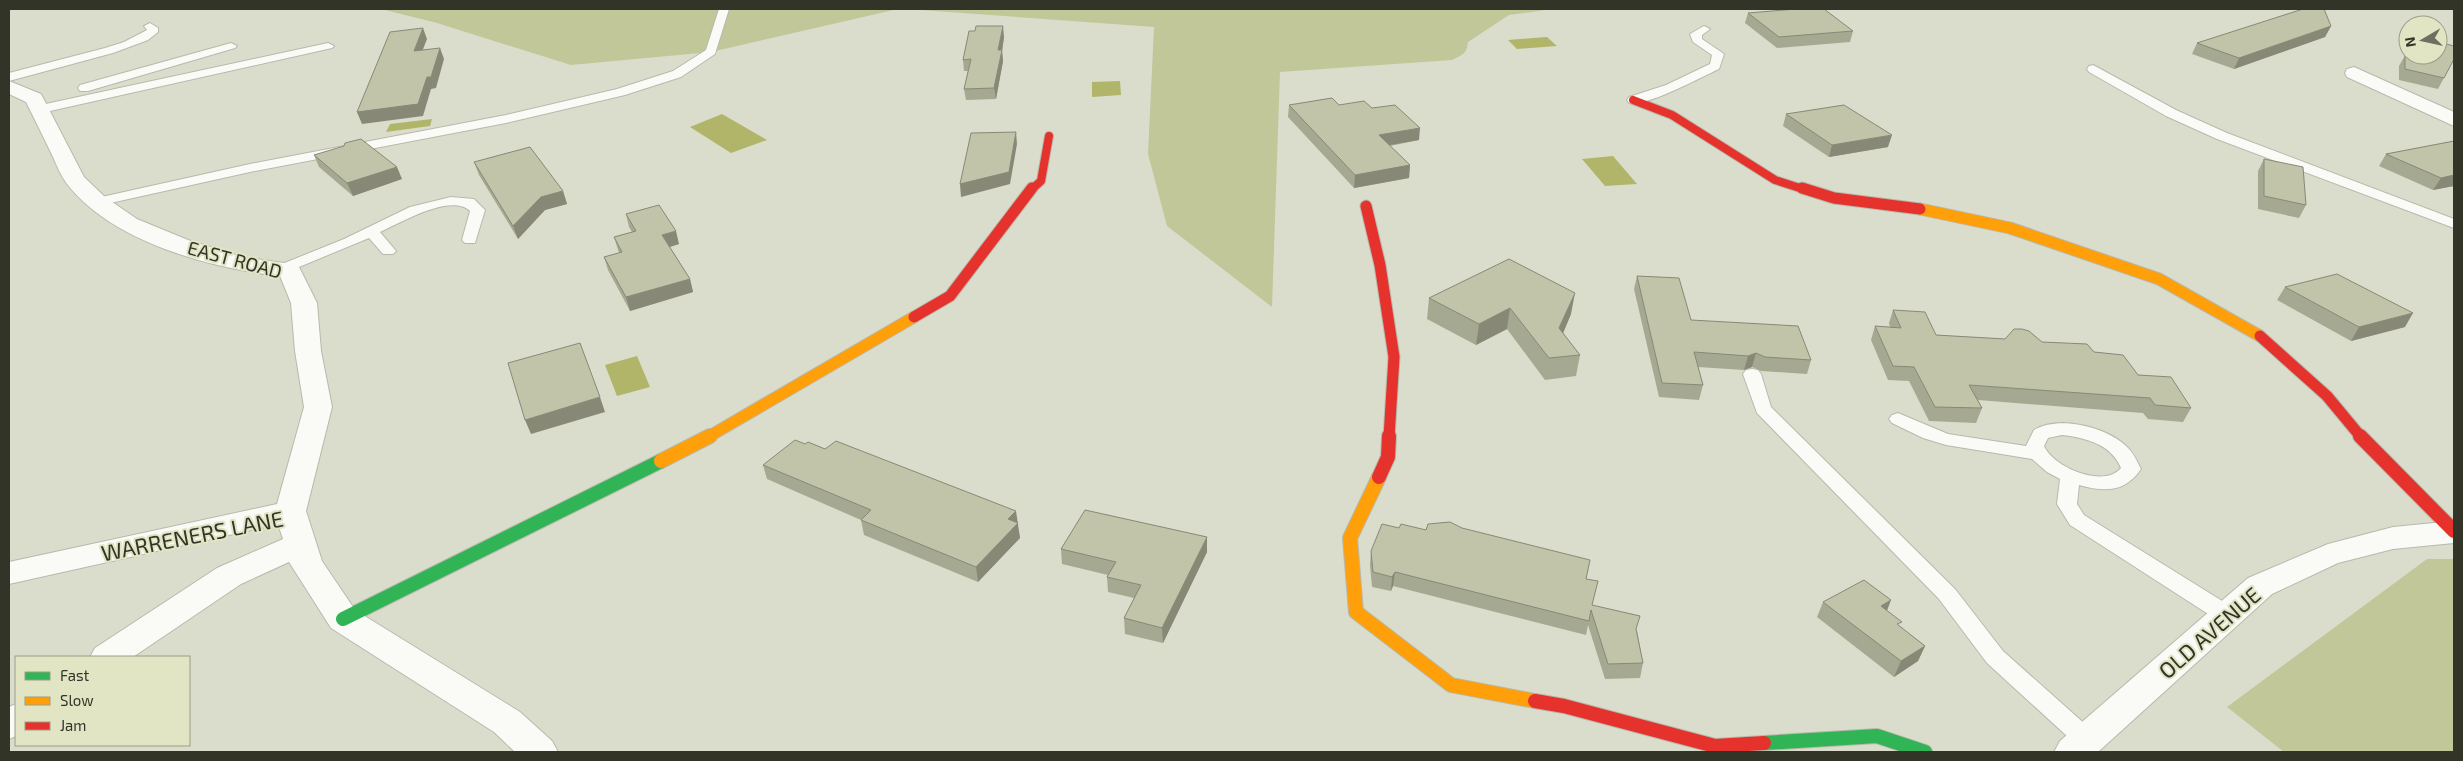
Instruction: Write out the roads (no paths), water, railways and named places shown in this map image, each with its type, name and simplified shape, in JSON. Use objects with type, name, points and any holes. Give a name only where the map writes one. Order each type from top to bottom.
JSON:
[{"type":"street","points":[[2354,73],[2454,120]]},
{"type":"street","points":[[9,86],[34,98],[38,105]]},
{"type":"street","points":[[1633,100],[1672,115],[1775,180],[1834,198],[1931,210],[2010,228],[2159,278],[2264,338],[2327,396],[2372,450],[2454,532]]},
{"type":"street","name":"EAST ROAD","points":[[38,105],[60,154],[76,180],[97,202],[129,224],[180,245],[240,264],[289,270],[304,303],[308,351],[318,407],[290,511]]},
{"type":"street","points":[[343,619],[703,440],[950,296],[1027,193],[1041,181],[1049,136]]},
{"type":"street","points":[[1366,206],[1380,265],[1394,356],[1388,457],[1350,538],[1356,612],[1451,684],[1564,706],[1715,746],[1877,736],[1925,752]]},
{"type":"street","name":"WARRENERS LANE","points":[[9,573],[290,511],[306,562],[343,619],[507,722],[539,752]]},
{"type":"street","name":"OLD AVENUE","points":[[2080,746],[2260,586],[2328,555],[2393,538],[2454,532]]},
{"type":"street","points":[[109,656],[229,576],[300,544]]},
{"type":"lane","points":[[97,202],[250,168],[506,120],[621,92],[677,74],[711,52],[724,9]]},
{"type":"lane","points":[[9,76],[125,45],[149,36],[154,30],[150,26]]},
{"type":"lane","points":[[1633,100],[1670,88],[1715,66],[1718,54],[1697,40],[1696,34],[1704,29]]},
{"type":"lane","points":[[38,105],[231,46]]},
{"type":"lane","points":[[38,105],[328,46]]},
{"type":"lane","points":[[2093,69],[2171,113],[2222,136],[2454,224]]},
{"type":"lane","points":[[282,269],[372,232],[415,210],[451,201],[470,202],[478,210],[470,240]]},
{"type":"lane","points":[[372,232],[388,252]]},
{"type":"lane","points":[[1752,374],[1763,409],[1947,594],[1995,657],[2080,746]]},
{"type":"lane","points":[[1898,419],[1930,434],[1946,439],[2038,454]]},
{"type":"lane","points":[[2062,429],[2078,430],[2109,442],[2121,451],[2131,469],[2127,477],[2111,482],[2088,481],[2056,470],[2038,454],[2034,446],[2036,439],[2041,433],[2062,429]]},
{"type":"lane","points":[[2070,476],[2067,504],[2077,520],[2227,616]]}]
